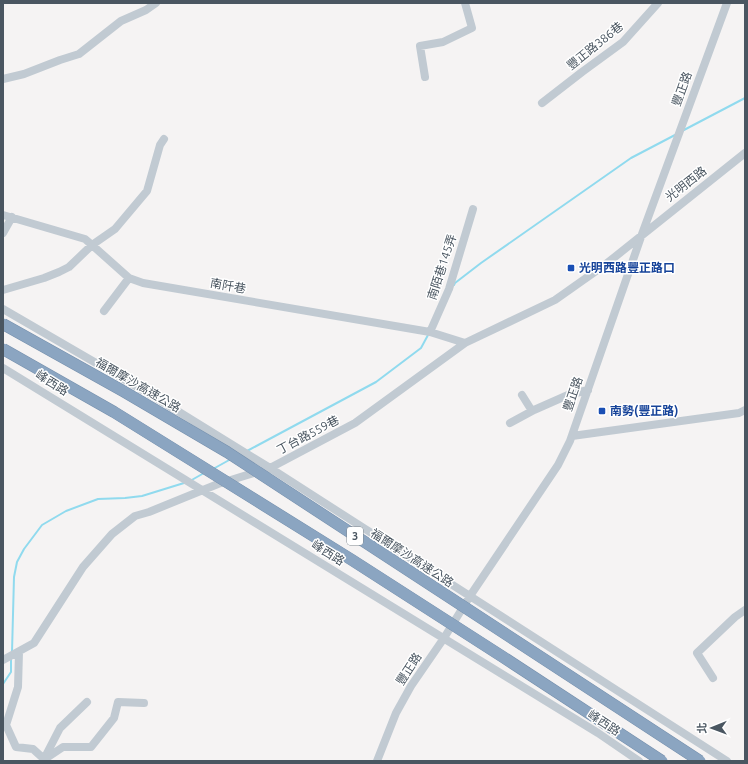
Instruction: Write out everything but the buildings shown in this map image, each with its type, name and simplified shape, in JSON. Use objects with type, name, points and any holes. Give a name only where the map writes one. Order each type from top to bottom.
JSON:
[{"type":"highway","name":"福爾摩沙高速公路","points":[[3,324],[123,391],[227,452],[700,761]]},
{"type":"highway","name":"3","points":[[3,349],[114,412],[352,560],[662,761]]},
{"type":"street","points":[[3,79],[24,74],[79,54],[121,21],[146,10],[156,3]]},
{"type":"street","points":[[425,77],[420,46],[443,42],[472,28],[465,3]]},
{"type":"street","name":"豐正路386巷","points":[[542,103],[623,42],[658,3]]},
{"type":"street","name":"豐正路","points":[[377,761],[396,713],[411,686],[558,464],[572,436],[642,234],[727,3]]},
{"type":"street","points":[[3,290],[59,272],[69,266],[92,245],[115,229],[147,191],[160,145],[164,139]]},
{"type":"street","name":"光明西路","points":[[642,234],[745,153]]},
{"type":"street","name":"南陌巷145弄","points":[[430,332],[449,289],[473,208]]},
{"type":"street","name":"南阡巷","points":[[3,215],[84,240],[92,245],[129,278],[143,283],[430,332],[465,343]]},
{"type":"street","points":[[3,233],[12,217]]},
{"type":"street","name":"丁台路559巷","points":[[5,659],[34,643],[82,567],[112,534],[135,516],[149,512],[218,484],[278,465],[355,423],[465,343],[555,300],[606,264],[642,234]]},
{"type":"street","points":[[104,311],[129,278]]},
{"type":"street","points":[[3,309],[270,468],[727,761]]},
{"type":"street","name":"峰西路","points":[[3,368],[598,733],[639,761]]},
{"type":"street","points":[[510,423],[532,411],[568,395],[588,390]]},
{"type":"street","points":[[522,395],[532,411]]},
{"type":"street","points":[[572,436],[744,413]]},
{"type":"street","points":[[713,678],[697,653],[735,616],[745,610]]},
{"type":"street","points":[[18,653],[18,687],[6,725],[16,747],[34,749],[44,760]]},
{"type":"street","points":[[44,760],[60,728],[87,702]]},
{"type":"street","points":[[44,760],[63,748],[91,747],[114,718],[118,702],[144,703]]},
{"type":"waterway","points":[[682,131],[745,98]]},
{"type":"waterway","points":[[454,285],[481,263],[631,158],[675,135]]},
{"type":"waterway","points":[[247,451],[376,382],[421,348],[428,335]]},
{"type":"waterway","points":[[213,469],[231,459]]},
{"type":"waterway","points":[[190,481],[204,473]]},
{"type":"waterway","points":[[12,652],[14,577],[17,562],[24,549],[42,525],[66,511],[98,499],[142,496],[184,483]]},
{"type":"waterway","points":[[3,684],[11,672],[11,658]]},
{"type":"place","name":"光明西路豐正路口","points":[[571,268]]},
{"type":"place","name":"南勢(豐正路)","points":[[602,411]]}]
